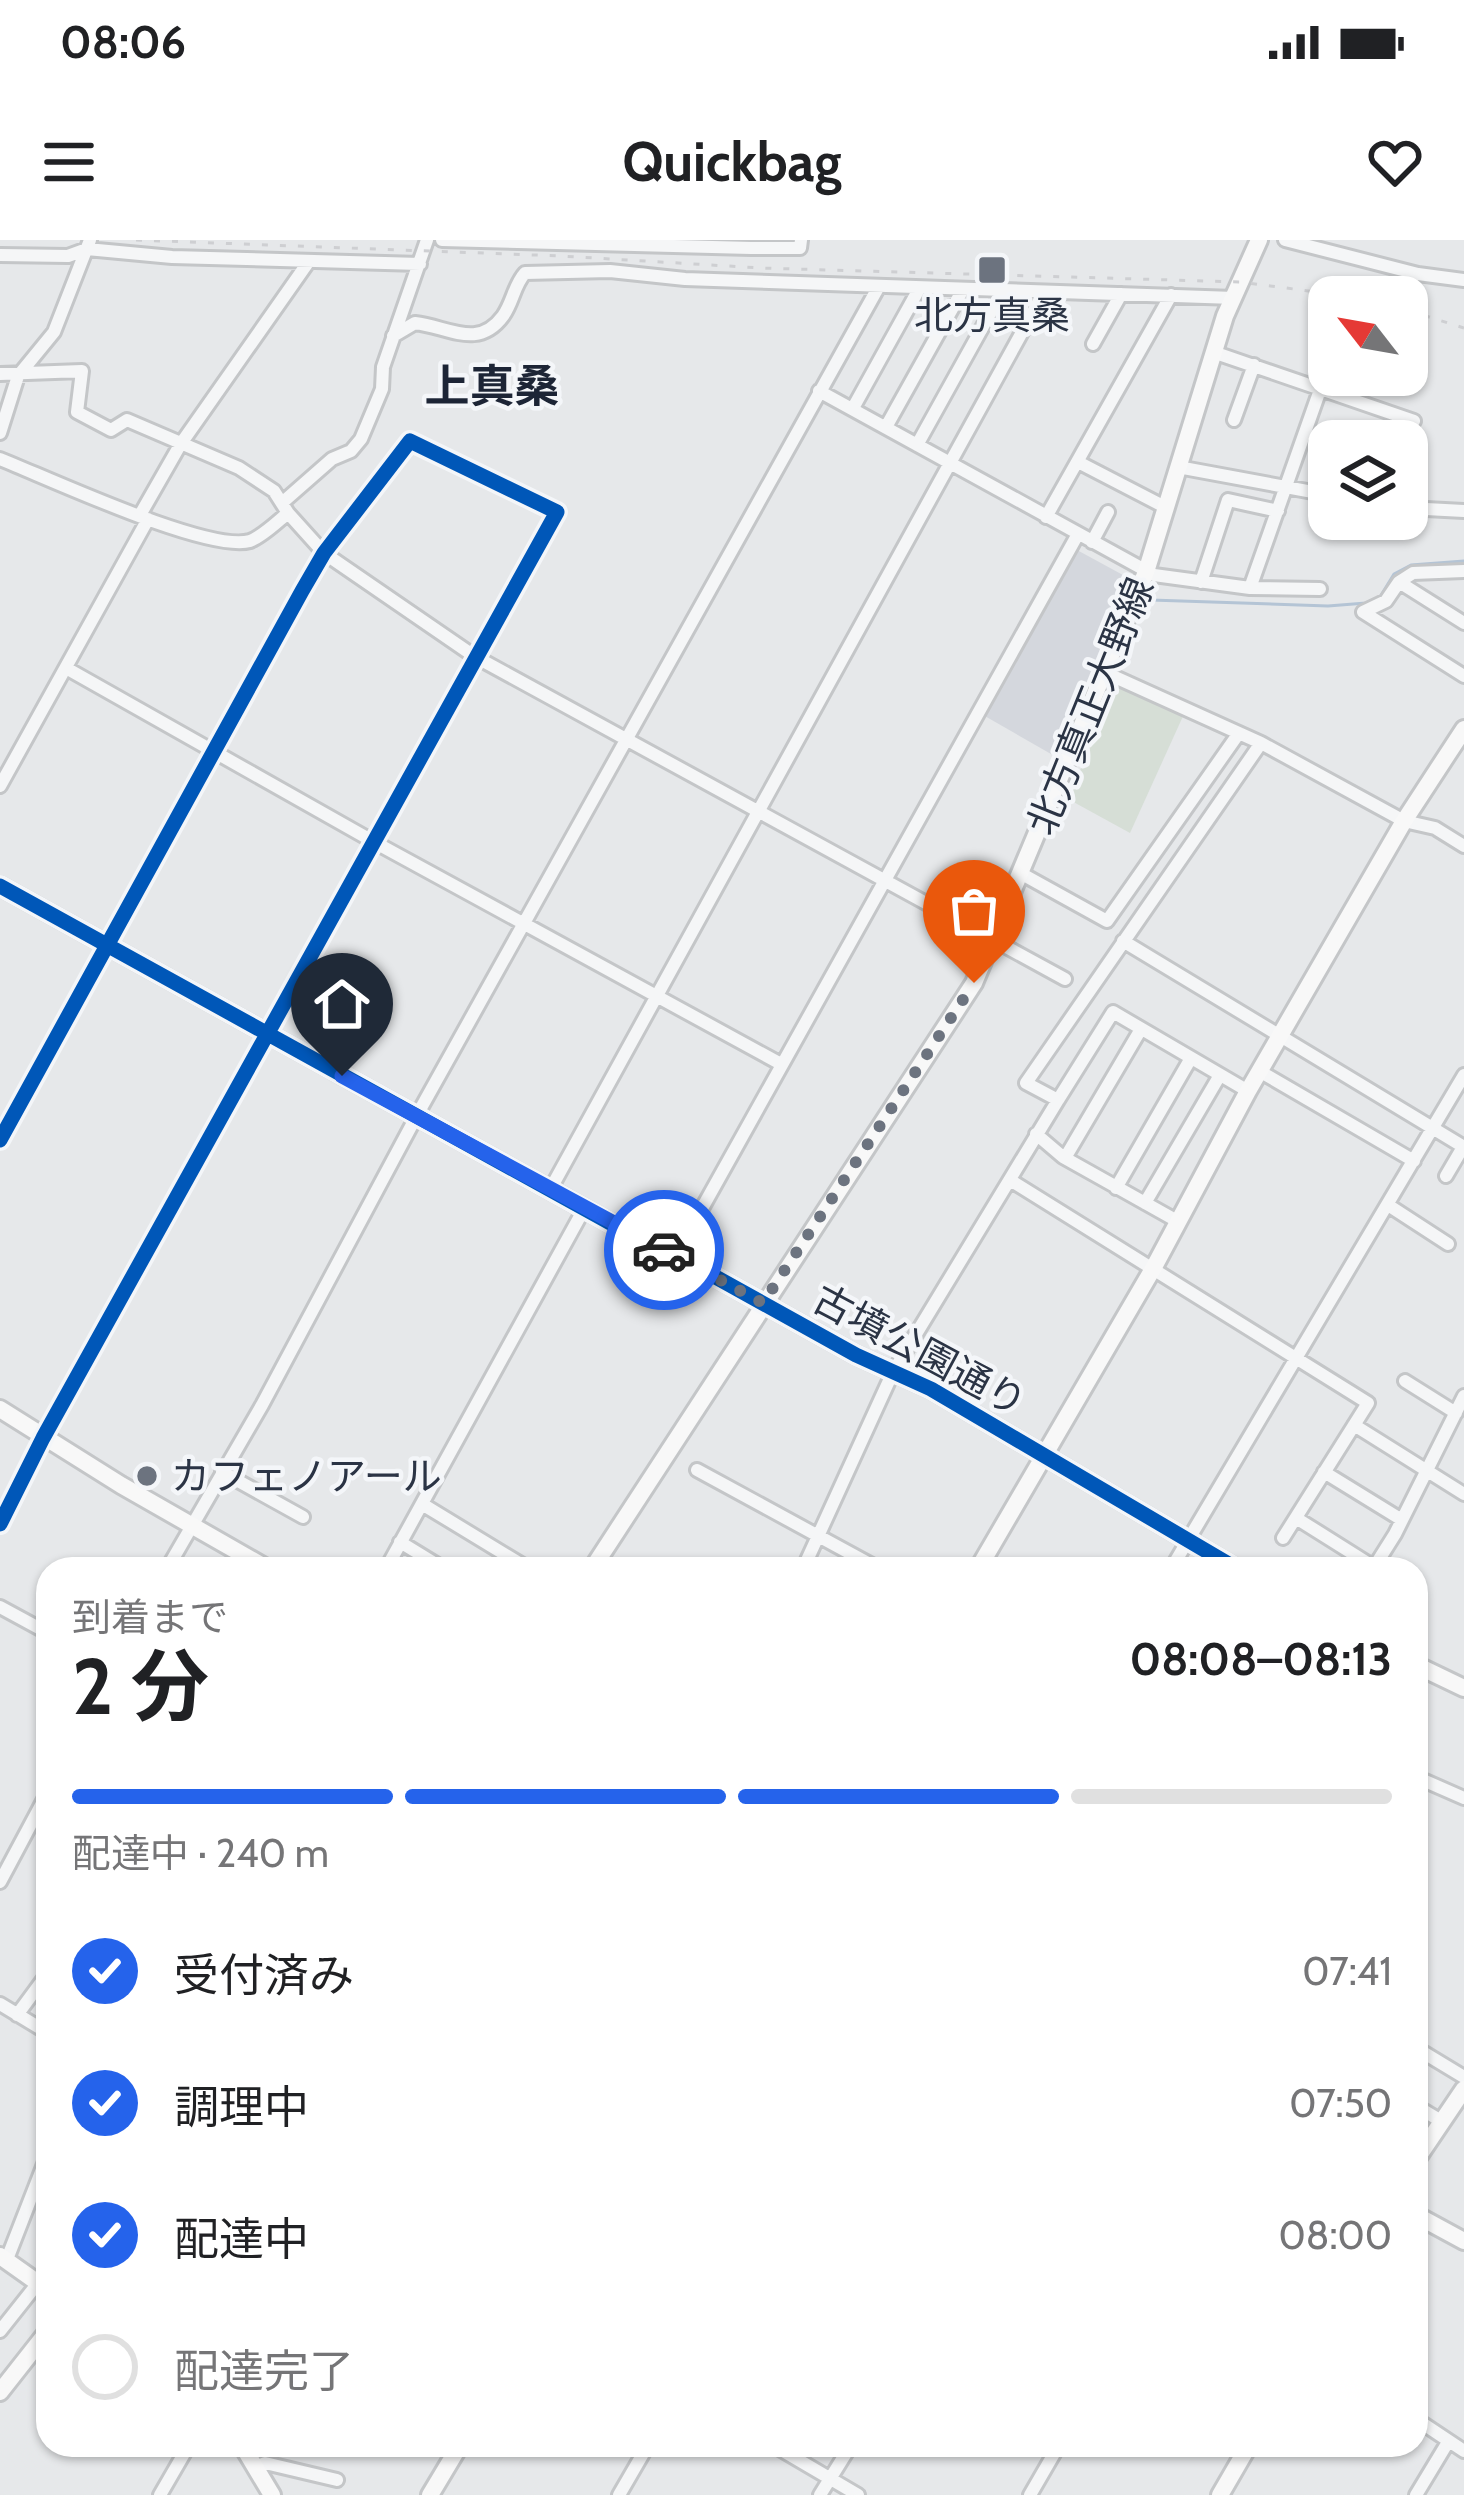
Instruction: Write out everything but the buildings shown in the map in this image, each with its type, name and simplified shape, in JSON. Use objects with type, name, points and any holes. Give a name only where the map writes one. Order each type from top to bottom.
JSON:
[{"type":"street","points":[[0,459],[190,536],[254,540],[332,459],[351,451],[361,439],[382,389],[383,367],[427,240]]},
{"type":"street","points":[[442,240],[800,248],[801,240]]},
{"type":"street","name":"北方真正大野線","points":[[600,1557],[954,1015],[995,941],[1146,572],[1214,352],[1259,240]]},
{"type":"street","points":[[1285,240],[1418,274],[1464,280]]},
{"type":"street","points":[[0,255],[68,256],[88,245],[420,264]]},
{"type":"street","points":[[0,433],[18,376],[54,332],[88,245]]},
{"type":"street","points":[[0,786],[180,446],[309,261]]},
{"type":"street","points":[[393,336],[415,323],[469,338],[488,331],[504,315],[525,273],[610,271],[685,279],[962,291],[1234,298]]},
{"type":"street","points":[[173,1557],[879,286]]},
{"type":"street","points":[[853,408],[919,289]]},
{"type":"street","points":[[886,427],[962,291]]},
{"type":"street","points":[[916,445],[1002,292]]},
{"type":"street","points":[[550,1190],[1043,294]]},
{"type":"street","points":[[1093,344],[1121,294]]},
{"type":"street","points":[[1046,517],[1171,295]]},
{"type":"street","points":[[1214,352],[1308,383]]},
{"type":"street","points":[[1234,420],[1255,365]]},
{"type":"street","points":[[0,374],[82,371],[77,412],[111,430],[127,420],[239,468],[274,491],[325,554],[474,656],[1065,979]]},
{"type":"street","points":[[819,392],[1146,572],[1250,588],[1320,589]]},
{"type":"street","points":[[1250,588],[1318,396]]},
{"type":"street","points":[[1346,396],[1411,420]]},
{"type":"street","points":[[0,1140],[325,554],[410,441],[557,512],[0,1524]]},
{"type":"street","points":[[1078,462],[1166,508]]},
{"type":"street","points":[[1178,466],[1308,491]]},
{"type":"street","points":[[1201,582],[1228,500],[1278,511]]},
{"type":"street","points":[[1428,509],[1464,511]]},
{"type":"street","points":[[1092,542],[1108,512]]},
{"type":"street","points":[[676,1256],[1078,534]]},
{"type":"street","points":[[1464,571],[1413,573],[1385,601],[1363,612],[1464,676]]},
{"type":"street","points":[[1399,582],[1464,623]]},
{"type":"street","points":[[66,668],[781,1064]]},
{"type":"street","points":[[1106,673],[1261,743],[1404,821],[1436,828],[1464,846]]},
{"type":"street","points":[[985,1557],[1404,821],[1464,729]]},
{"type":"street","points":[[1022,874],[1107,921],[1239,733]]},
{"type":"street","points":[[1058,1100],[1026,1083],[1261,743]]},
{"type":"street","name":"古墳公園通り","points":[[0,886],[416,1118],[1044,1454],[1217,1557]]},
{"type":"street","points":[[1123,941],[1464,1147],[1446,1176]]},
{"type":"street","points":[[809,1557],[893,1372],[1113,1012],[1248,1091]]},
{"type":"street","points":[[1065,1158],[1141,1029]]},
{"type":"street","points":[[1116,1188],[1191,1058]]},
{"type":"street","points":[[1261,1072],[1414,1161]]},
{"type":"street","points":[[1145,1203],[1220,1075]]},
{"type":"street","points":[[1178,1557],[1464,1075]]},
{"type":"street","points":[[1036,1134],[1065,1158],[1178,1222]]},
{"type":"street","points":[[1010,1180],[1368,1403],[1283,1538]]},
{"type":"street","points":[[1388,1204],[1448,1244]]},
{"type":"street","points":[[392,1557],[584,1209]]},
{"type":"street","points":[[1405,1381],[1456,1413]]},
{"type":"street","points":[[1380,1557],[1464,1396]]},
{"type":"street","points":[[0,1409],[246,1557]]},
{"type":"street","points":[[1354,1425],[1464,1494]]},
{"type":"street","points":[[697,1470],[858,1557]]},
{"type":"street","points":[[222,1472],[303,1516]]},
{"type":"street","points":[[1324,1472],[1402,1520]]},
{"type":"street","points":[[422,1504],[509,1557]]},
{"type":"street","points":[[1296,1518],[1357,1557]]},
{"type":"street","points":[[400,1542],[424,1557]]},
{"type":"street","points":[[0,1606],[36,1626]]},
{"type":"street","points":[[1428,1671],[1464,1688]]},
{"type":"street","points":[[1428,1782],[1464,1798]]},
{"type":"street","points":[[0,1882],[36,1814]]},
{"type":"street","points":[[17,2015],[36,1989]]},
{"type":"street","points":[[0,2004],[36,2026]]},
{"type":"street","points":[[1428,2055],[1464,2077]]},
{"type":"street","points":[[1428,2141],[1464,2090]]},
{"type":"street","points":[[1428,2113],[1441,2121]]},
{"type":"street","points":[[2,2257],[9,2254],[36,2188]]},
{"type":"street","points":[[1428,2222],[1464,2241]]},
{"type":"street","points":[[2,2257],[36,2282]]},
{"type":"street","points":[[0,2331],[36,2294]]},
{"type":"street","points":[[1,2388],[36,2346]]},
{"type":"street","points":[[1428,2428],[1464,2451]]},
{"type":"street","points":[[1416,2495],[1448,2442]]},
{"type":"street","points":[[160,2495],[182,2457]]},
{"type":"street","points":[[254,2457],[272,2495]]},
{"type":"street","points":[[257,2457],[333,2479],[324,2495]]},
{"type":"street","points":[[430,2495],[453,2457]]},
{"type":"street","points":[[619,2495],[641,2457]]},
{"type":"street","points":[[794,2457],[858,2495]]},
{"type":"street","points":[[820,2495],[843,2457]]},
{"type":"street","points":[[1030,2495],[1052,2457]]},
{"type":"street","points":[[1220,2495],[1242,2457]]},
{"type":"shaded area","points":[[1077,550],[1134,581],[1058,758],[983,715]]},
{"type":"shaded area","points":[[1116,685],[1184,714],[1130,833],[1068,799]]},
{"type":"waterway","points":[[1151,600],[1366,603],[1380,597],[1394,574],[1411,565],[1464,561]]},
{"type":"railway","points":[[136,240],[761,268],[1240,282],[1308,291]]},
{"type":"railway","points":[[1428,317],[1464,328]]},
{"type":"cycle path","points":[[0,1140],[324,553],[410,441],[557,512],[43,1438],[0,1524]]},
{"type":"cycle path","points":[[0,886],[632,1235],[856,1355],[931,1389],[1217,1557]]},
{"type":"way so far","points":[[664,1250],[763,1303],[974,983]]},
{"type":"place","name":"北方真桑","points":[[992,270]]},
{"type":"place","name":"カフェノアール","points":[[147,1476]]},
{"type":"district","name":"上真桑","points":[[492,386]]},
{"type":"route","points":[[342,1076],[664,1250]]}]
